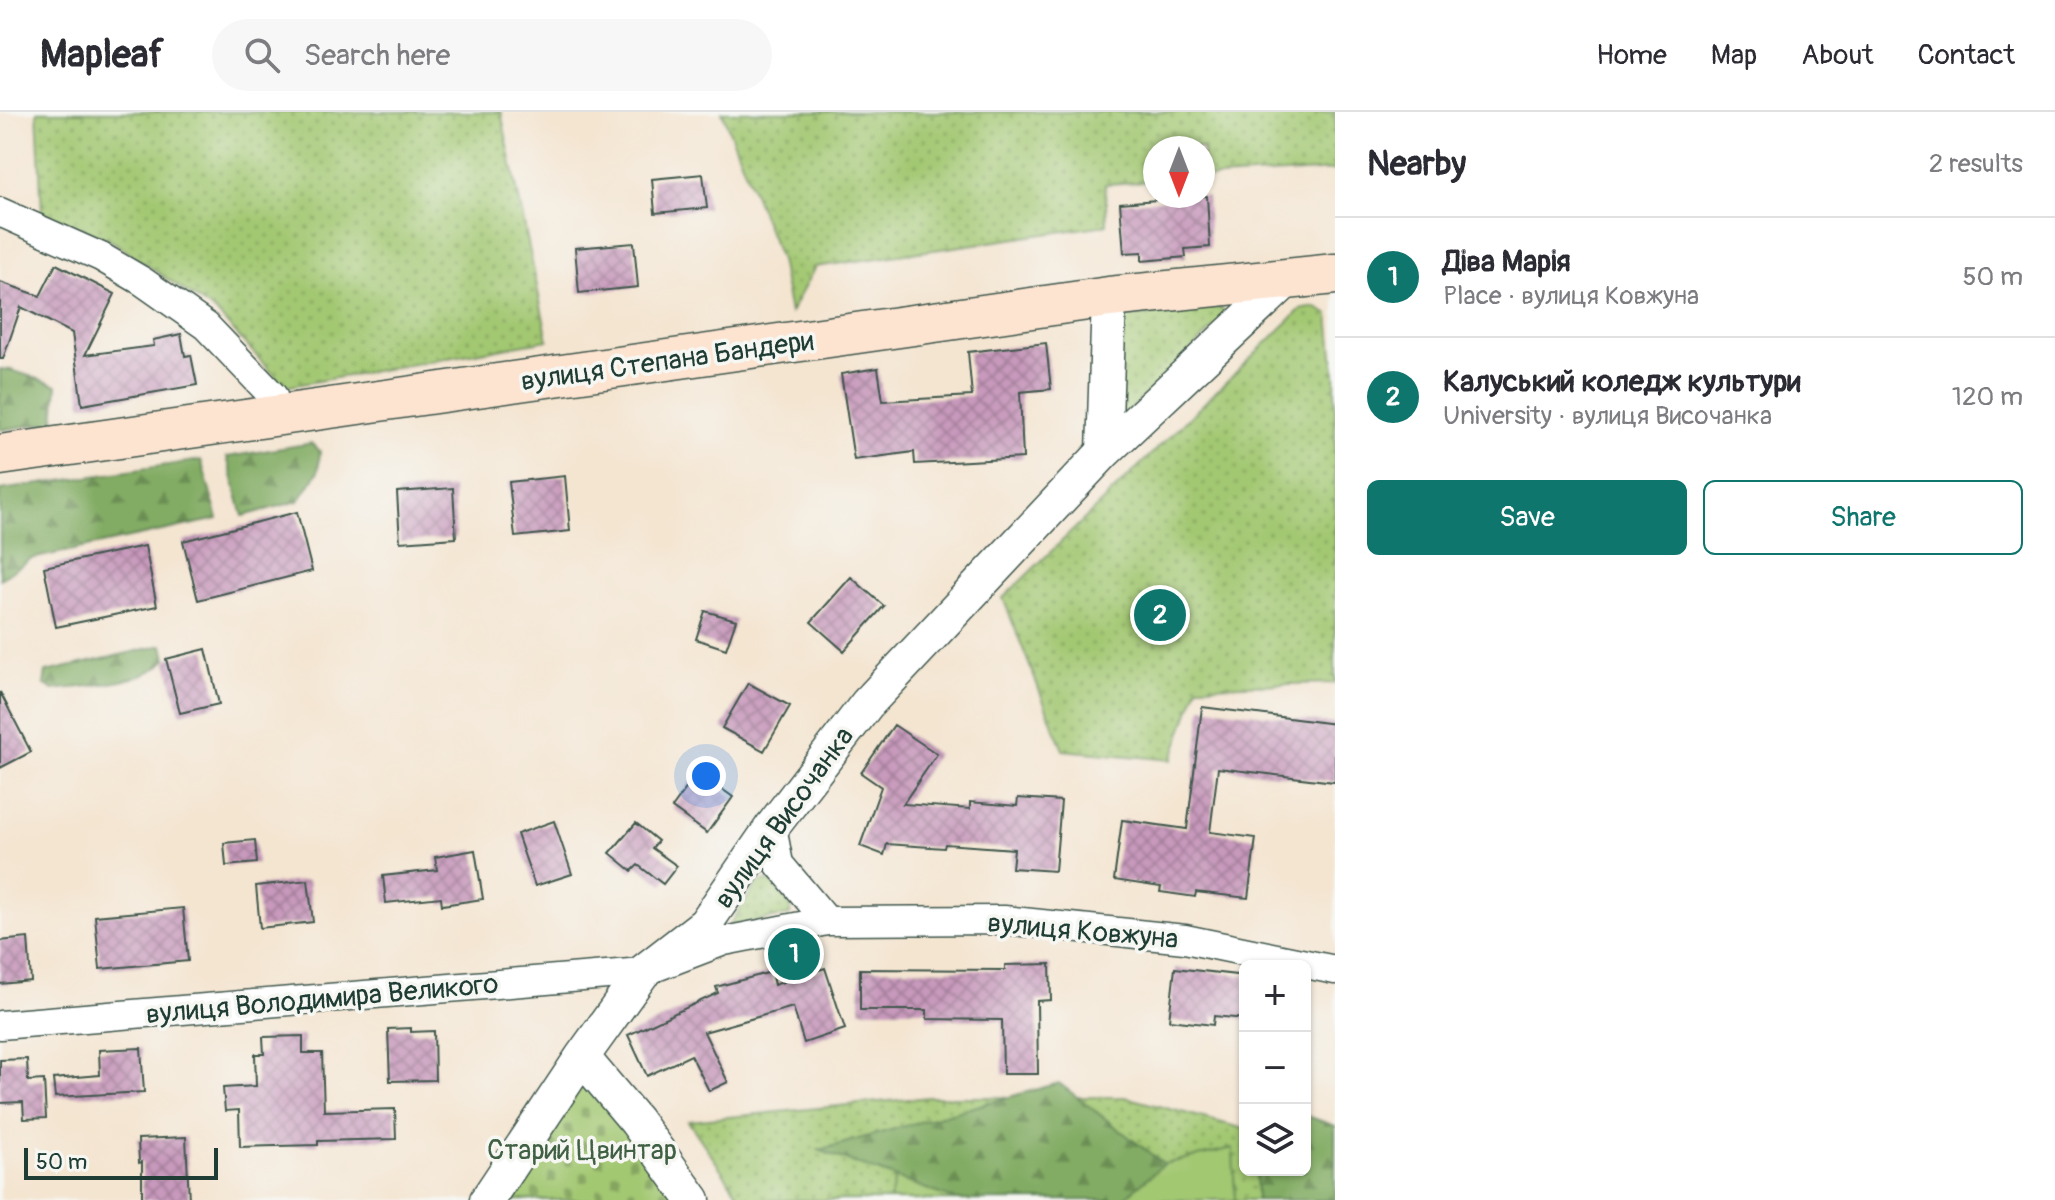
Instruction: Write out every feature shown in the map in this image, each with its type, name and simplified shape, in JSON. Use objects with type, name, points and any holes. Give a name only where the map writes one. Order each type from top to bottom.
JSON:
[{"type":"main road","name":"вулиця Степана Бандери","points":[[0,455],[1109,297],[1335,274]]},
{"type":"street","points":[[0,212],[101,257],[142,281],[206,326],[273,396],[276,415]]},
{"type":"street","name":"вулиця Височанка","points":[[487,1200],[643,972],[705,924],[772,827],[867,704],[1104,452],[1289,278]]},
{"type":"street","points":[[1104,452],[1109,297]]},
{"type":"street","points":[[772,827],[779,864],[827,921]]},
{"type":"street","name":"вулиця Ковжуна","points":[[643,972],[724,941],[827,921],[1004,920],[1185,939],[1335,970]]},
{"type":"street","name":"вулиця Володимира Великого","points":[[0,1025],[643,972]]},
{"type":"street","points":[[582,1057],[636,1121],[693,1200]]},
{"type":"green space","points":[[37,112],[501,112],[548,340],[285,387],[217,313],[112,241],[42,212]]},
{"type":"green space","points":[[722,112],[1335,112],[1335,170],[1215,177],[1215,136],[1143,136],[1143,182],[1105,184],[1107,225],[815,267],[790,313],[780,260]]},
{"type":"green space","points":[[1316,307],[1329,315],[1335,376],[1335,683],[1198,686],[1172,760],[1063,750],[1003,598],[1300,310]]},
{"type":"green space","points":[[1222,308],[1227,315],[1121,419],[1116,327],[1126,317]]},
{"type":"green space","points":[[0,369],[57,385],[54,422],[0,430]]},
{"type":"green space","points":[[312,443],[320,451],[318,472],[299,501],[243,516],[227,457]]},
{"type":"green space","points":[[201,460],[218,519],[31,559],[0,579],[0,490]]},
{"type":"green space","points":[[163,645],[166,659],[145,674],[130,679],[53,690],[44,684],[46,672]]},
{"type":"green space","points":[[771,881],[791,907],[790,915],[729,926],[758,882]]},
{"type":"green space","name":"Старий Цвинтар","points":[[582,1057],[680,1200],[490,1200]]},
{"type":"green space","points":[[1059,1083],[1164,1164],[1122,1200],[957,1200],[819,1150]]},
{"type":"green space","points":[[929,1097],[1125,1097],[1239,1127],[1239,1176],[1311,1176],[1335,1200],[742,1200],[688,1121]]},
{"type":"green space","points":[[1311,1117],[1335,1126],[1335,1200],[1257,1200],[1256,1176],[1311,1176]]},
{"type":"green space","points":[[1233,1148],[1235,1200],[1122,1200],[1164,1164]]},
{"type":"green space","points":[[895,1178],[957,1200],[890,1200]]},
{"type":"building","points":[[703,174],[707,208],[655,213],[652,179]]},
{"type":"building","points":[[1143,201],[1143,208],[1208,208],[1210,247],[1185,249],[1186,257],[1142,261],[1142,252],[1124,253],[1120,203]]},
{"type":"building","points":[[634,243],[638,287],[579,293],[575,248]]},
{"type":"building","points":[[56,264],[115,294],[85,355],[154,346],[153,340],[181,334],[185,356],[191,355],[197,385],[82,405],[72,333],[21,307],[3,359],[0,359],[0,282],[40,296]]},
{"type":"building","points":[[1046,343],[1051,389],[1020,392],[1023,458],[915,464],[914,452],[854,460],[841,374],[878,368],[883,401],[972,396],[968,352]]},
{"type":"building","points":[[565,476],[570,531],[515,537],[509,482]]},
{"type":"building","points":[[453,488],[456,538],[400,542],[397,492]]},
{"type":"building","points":[[297,512],[312,571],[198,600],[183,541]]},
{"type":"building","points":[[145,546],[157,606],[56,627],[44,567]]},
{"type":"building","points":[[851,577],[884,606],[844,651],[811,622]]},
{"type":"building","points":[[705,611],[736,620],[726,649],[696,639]]},
{"type":"building","points":[[206,649],[219,704],[180,713],[166,659]]},
{"type":"building","points":[[748,683],[790,706],[764,751],[722,728]]},
{"type":"building","points":[[0,692],[31,752],[0,768]]},
{"type":"building","points":[[1202,707],[1335,724],[1335,782],[1218,768],[1210,832],[1256,838],[1248,898],[1196,892],[1195,897],[1160,892],[1161,887],[1114,880],[1122,820],[1187,829]]},
{"type":"building","points":[[894,725],[937,754],[903,804],[970,809],[970,802],[1017,806],[1018,798],[1061,801],[1055,871],[1012,868],[1014,849],[887,844],[884,855],[860,846],[881,787],[861,773]]},
{"type":"building","points":[[698,772],[733,797],[707,833],[672,808]]},
{"type":"building","points":[[554,821],[572,874],[535,886],[517,834]]},
{"type":"building","points":[[636,823],[658,841],[652,848],[677,866],[663,884],[638,865],[632,871],[610,853]]},
{"type":"building","points":[[255,840],[257,863],[226,866],[224,843]]},
{"type":"building","points":[[475,850],[483,899],[442,905],[441,897],[386,903],[383,876],[437,870],[435,857]]},
{"type":"building","points":[[308,880],[313,922],[260,928],[256,886]]},
{"type":"building","points":[[183,908],[188,961],[100,969],[95,916]]},
{"type":"building","points":[[28,938],[31,981],[0,984],[0,941]]},
{"type":"building","points":[[1050,964],[1051,1000],[1037,1001],[1038,1074],[1003,1074],[1002,1020],[927,1019],[927,1010],[860,1010],[860,969],[1005,970],[1005,965]]},
{"type":"building","points":[[825,968],[845,1029],[804,1043],[793,1007],[704,1032],[728,1082],[709,1091],[691,1055],[647,1076],[628,1035],[718,993],[716,987],[771,972],[774,985]]},
{"type":"building","points":[[1175,968],[1239,975],[1239,1018],[1214,1016],[1213,1025],[1169,1020]]},
{"type":"building","points":[[411,1028],[411,1032],[434,1031],[435,1080],[390,1081],[388,1029]]},
{"type":"building","points":[[303,1036],[303,1053],[322,1053],[324,1111],[395,1109],[396,1139],[240,1147],[239,1110],[225,1111],[223,1088],[256,1086],[255,1054],[264,1054],[263,1037]]},
{"type":"building","points":[[141,1048],[144,1092],[55,1097],[53,1079],[100,1075],[99,1050]]},
{"type":"building","points":[[27,1059],[28,1081],[44,1080],[46,1118],[24,1119],[23,1102],[0,1103],[0,1060]]},
{"type":"building","points":[[186,1137],[189,1200],[142,1200],[142,1162],[139,1163],[138,1139]]},
{"type":"place","name":"Калуський коледж культури","points":[[1160,615]]},
{"type":"place","name":"Діва Марія","points":[[794,954]]}]
